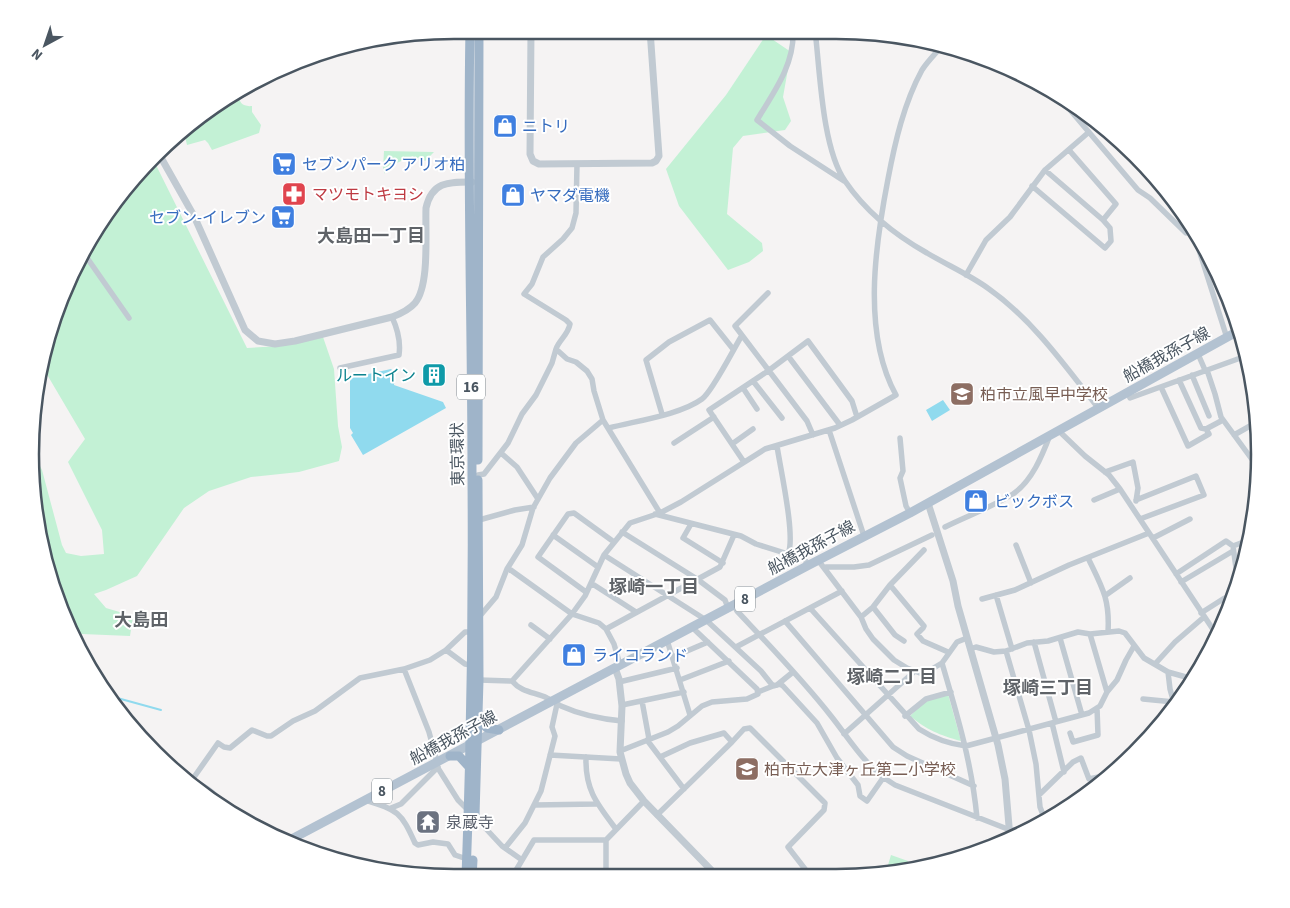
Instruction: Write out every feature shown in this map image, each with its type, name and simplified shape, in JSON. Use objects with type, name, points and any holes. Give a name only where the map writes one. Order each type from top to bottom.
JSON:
[{"type":"highway","name":"東京環状","points":[[466,869],[472,814],[470,768],[478,719],[479,680],[479,520],[470,39]]},
{"type":"highway","name":"東京環状","points":[[472,869],[474,743],[471,664],[473,182],[479,39]]},
{"type":"highway","points":[[478,719],[486,728],[499,730]]},
{"type":"highway","points":[[450,756],[459,756],[470,768]]},
{"type":"main road","name":"船橋我孫子線","points":[[294,838],[555,702],[667,640],[910,513],[1233,334]]},
{"type":"street","points":[[530,39],[530,154],[533,161],[539,164],[652,163],[658,159],[651,39]]},
{"type":"street","points":[[794,39],[794,44],[784,74],[757,120],[790,146],[844,181],[880,222],[925,252],[988,288],[1010,305],[1024,318],[1099,409]]},
{"type":"street","points":[[816,39],[826,126],[832,151],[844,181]]},
{"type":"street","points":[[479,680],[512,681],[572,614],[591,583],[604,555],[630,523],[681,502],[766,449],[829,430],[896,395],[885,372],[878,342],[875,315],[875,268],[880,222],[893,153],[908,101],[923,69],[937,52]]},
{"type":"street","points":[[1073,114],[1138,190],[1150,198],[1187,233]]},
{"type":"street","points":[[966,275],[986,240],[1010,216],[1045,170],[1089,132]]},
{"type":"street","points":[[1069,150],[1116,204],[1103,220]]},
{"type":"street","points":[[162,159],[194,216],[245,330],[253,338],[263,343],[275,344],[392,318],[415,303],[425,275],[426,208],[428,198],[442,184],[473,182]]},
{"type":"street","points":[[478,475],[484,474],[501,453],[522,414],[541,386],[558,344],[565,336],[570,324],[525,296],[524,292],[532,284],[543,257],[572,228],[576,213],[577,164]]},
{"type":"street","points":[[1032,186],[1105,248],[1111,241],[1110,228],[1103,220],[1045,170]]},
{"type":"street","points":[[88,259],[129,318]]},
{"type":"street","points":[[1203,261],[1227,338]]},
{"type":"street","points":[[768,293],[735,326],[741,337],[807,421],[812,435]]},
{"type":"street","points":[[340,368],[398,355],[400,347],[398,331],[392,318]]},
{"type":"street","points":[[662,414],[646,360],[669,342],[710,320],[733,350]]},
{"type":"street","points":[[608,428],[676,411],[703,399],[741,337]]},
{"type":"street","points":[[744,462],[710,410],[768,371],[808,341],[852,401],[857,417]]},
{"type":"street","points":[[556,350],[567,359],[576,362],[587,371],[592,379],[603,420],[657,513],[691,524],[741,536],[756,544],[804,558],[809,565]]},
{"type":"street","points":[[1198,354],[1215,394],[1220,417],[1251,458]]},
{"type":"street","points":[[788,356],[840,425]]},
{"type":"street","points":[[1128,393],[1130,398],[1240,358]]},
{"type":"street","points":[[1192,375],[1209,416]]},
{"type":"street","points":[[1160,386],[1188,446],[1209,434],[1206,429],[1201,428],[1179,380]]},
{"type":"street","points":[[753,381],[782,418]]},
{"type":"street","points":[[743,388],[757,409]]},
{"type":"street","points":[[674,443],[714,417]]},
{"type":"street","points":[[479,618],[496,597],[508,568],[522,544],[534,507],[550,478],[570,449],[603,420]]},
{"type":"street","points":[[1206,429],[1223,420]]},
{"type":"street","points":[[1234,435],[1250,426]]},
{"type":"street","points":[[732,444],[753,429]]},
{"type":"street","points":[[829,430],[864,536]]},
{"type":"street","points":[[945,527],[1014,494],[1032,475],[1054,433],[1105,472],[1120,489],[1212,629]]},
{"type":"street","points":[[900,438],[903,472],[900,478],[906,506],[910,513]]},
{"type":"street","points":[[777,446],[789,522],[790,550],[788,554]]},
{"type":"street","points":[[501,453],[517,467],[538,499]]},
{"type":"street","points":[[1105,472],[1133,462],[1138,488],[1134,510]]},
{"type":"street","points":[[1136,500],[1196,476],[1204,494],[1140,519]]},
{"type":"street","points":[[1094,500],[1120,489]]},
{"type":"street","points":[[622,532],[697,579],[737,610],[830,715],[865,761],[883,778],[895,785],[1010,830],[1005,779],[996,739],[953,581],[928,503]]},
{"type":"street","points":[[479,520],[534,507]]},
{"type":"street","points":[[586,592],[538,557],[568,514],[574,513],[614,542]]},
{"type":"street","points":[[982,599],[1015,590],[1088,558],[1190,519]]},
{"type":"street","points":[[691,524],[683,538],[722,563]]},
{"type":"street","points":[[554,535],[598,567]]},
{"type":"street","points":[[606,629],[720,567],[734,535]]},
{"type":"street","points":[[824,568],[869,565],[932,535]]},
{"type":"street","points":[[1176,574],[1226,541],[1233,549],[1235,566]]},
{"type":"street","points":[[1016,545],[1031,583]]},
{"type":"street","points":[[1181,582],[1241,545]]},
{"type":"street","points":[[861,617],[873,607],[890,584],[924,550]]},
{"type":"street","points":[[604,555],[706,620],[775,686],[783,686],[816,721],[837,758],[857,783],[860,796],[866,801],[883,778]]},
{"type":"street","points":[[1088,558],[1106,595],[1110,620],[1108,632]]},
{"type":"street","points":[[818,560],[861,617],[866,629],[894,660],[915,672],[927,672],[942,663],[948,652],[957,642],[967,638]]},
{"type":"street","points":[[508,568],[572,614],[599,623],[606,629],[614,644],[618,667],[622,705],[621,755],[630,784],[657,815],[710,869]]},
{"type":"street","points":[[1106,595],[1130,578]]},
{"type":"street","points":[[591,583],[636,612]]},
{"type":"street","points":[[890,584],[924,626],[917,634],[923,641],[948,652]]},
{"type":"street","points":[[736,647],[842,591]]},
{"type":"street","points":[[996,595],[1036,764],[1040,807],[1043,815]]},
{"type":"street","points":[[1155,664],[1202,615],[1225,598]]},
{"type":"street","points":[[873,607],[896,635],[904,641]]},
{"type":"street","points":[[810,608],[919,729],[930,736],[954,745],[966,746],[996,739],[1089,713],[1100,706],[1107,692],[1118,680],[1134,646]]},
{"type":"street","points":[[785,621],[888,742],[902,753],[974,786]]},
{"type":"street","points":[[531,625],[550,639]]},
{"type":"street","points":[[693,627],[758,692]]},
{"type":"street","points":[[970,649],[976,648],[994,652],[1009,650],[1034,642],[1048,641],[1078,632],[1090,634],[1119,631],[1125,633],[1144,658],[1168,672],[1186,677]]},
{"type":"street","points":[[194,777],[218,743],[230,748],[252,730],[271,736],[293,721],[315,711],[360,678],[404,669],[430,660],[446,650],[465,632],[471,632]]},
{"type":"street","points":[[1090,634],[1107,692]]},
{"type":"street","points":[[1060,638],[1082,715]]},
{"type":"street","points":[[667,640],[690,715]]},
{"type":"street","points":[[673,657],[708,642]]},
{"type":"street","points":[[1034,642],[1064,772]]},
{"type":"street","points":[[446,650],[464,664],[471,664]]},
{"type":"street","points":[[680,680],[729,662]]},
{"type":"street","points":[[942,663],[966,746],[974,786],[977,818]]},
{"type":"street","points":[[619,682],[677,668]]},
{"type":"street","points":[[404,669],[426,724],[437,764],[458,800],[505,848],[522,860]]},
{"type":"street","points":[[550,755],[586,757],[621,755],[648,739],[678,726],[702,706],[712,702],[747,698],[758,694],[758,692],[775,686],[793,672]]},
{"type":"street","points":[[844,734],[915,672]]},
{"type":"street","points":[[1168,672],[1172,697]]},
{"type":"street","points":[[512,681],[526,692],[546,697],[598,719],[622,721]]},
{"type":"street","points":[[622,705],[684,692]]},
{"type":"street","points":[[906,716],[926,699],[951,692]]},
{"type":"street","points":[[1143,699],[1167,704]]},
{"type":"street","points":[[642,701],[648,739],[684,789]]},
{"type":"street","points":[[505,848],[525,823],[535,805],[546,776],[555,736],[552,726],[555,702]]},
{"type":"street","points":[[1070,733],[1073,742],[1098,735],[1097,708]]},
{"type":"street","points":[[657,815],[744,729],[750,728],[825,803],[824,810],[788,847],[805,869]]},
{"type":"street","points":[[660,757],[690,743],[724,733],[732,742]]},
{"type":"street","points":[[586,757],[585,774],[596,804],[616,829]]},
{"type":"street","points":[[1039,794],[1073,762],[1081,758],[1089,779],[1095,778]]},
{"type":"street","points":[[391,808],[401,804],[437,764]]},
{"type":"street","points":[[365,800],[391,808],[407,825],[415,843],[418,845],[433,842],[448,844],[455,855],[467,859]]},
{"type":"street","points":[[606,869],[606,840],[644,801]]},
{"type":"street","points":[[535,805],[596,804]]},
{"type":"street","points":[[516,869],[534,840],[606,840]]},
{"type":"green space","points":[[763,39],[772,39],[791,52],[783,97],[791,121],[785,130],[743,136],[733,148],[727,214],[762,243],[763,251],[749,262],[728,270],[679,206],[666,169],[726,95]]},
{"type":"green space","points":[[239,99],[241,103],[246,106],[252,106],[252,112],[261,125],[259,133],[212,150],[205,140],[187,145],[185,138]]},
{"type":"green space","points":[[384,151],[434,152],[425,161],[419,157],[415,160],[413,156],[385,168],[385,174],[383,168]]},
{"type":"green space","points":[[156,165],[247,348],[281,346],[323,337],[334,369],[338,426],[342,447],[339,461],[299,472],[251,477],[209,491],[184,508],[137,576],[94,594],[106,608],[133,616],[130,636],[82,634],[80,633],[70,613],[53,561],[42,508],[39,465],[62,545],[66,553],[81,556],[104,554],[102,530],[68,462],[85,439],[47,374],[53,347],[70,295],[94,246],[125,201]]},
{"type":"green space","points":[[948,694],[961,741],[934,732],[910,716],[926,700]]},
{"type":"green space","points":[[891,855],[908,861],[907,863],[888,865]]},
{"type":"water","points":[[391,369],[395,373],[394,385],[443,402],[446,408],[363,455],[351,435],[353,433],[350,428],[350,378]]},
{"type":"water","points":[[943,400],[950,410],[932,421],[926,410]]},
{"type":"waterway","points":[[119,698],[161,710]]},
{"type":"place","name":"ニトリ","points":[[505,126]]},
{"type":"place","name":"セブンパーク アリオ柏","points":[[284,164]]},
{"type":"place","name":"マツモトキヨシ","points":[[294,194]]},
{"type":"place","name":"ヤマダ電機","points":[[513,195]]},
{"type":"place","name":"セブン-イレブン","points":[[283,217]]},
{"type":"place","name":"ルートイン","points":[[434,375]]},
{"type":"place","name":"柏市立風早中学校","points":[[962,394]]},
{"type":"place","name":"ビックボス","points":[[976,501]]},
{"type":"place","name":"ライコランド","points":[[574,655]]},
{"type":"place","name":"柏市立大津ヶ丘第二小学校","points":[[747,769]]},
{"type":"place","name":"泉蔵寺","points":[[428,822]]},
{"type":"district","name":"大島田一丁目","points":[[371,236]]},
{"type":"district","name":"塚崎一丁目","points":[[654,587]]},
{"type":"district","name":"大島田","points":[[141,620]]},
{"type":"district","name":"塚崎二丁目","points":[[892,677]]},
{"type":"district","name":"塚崎三丁目","points":[[1048,688]]}]
